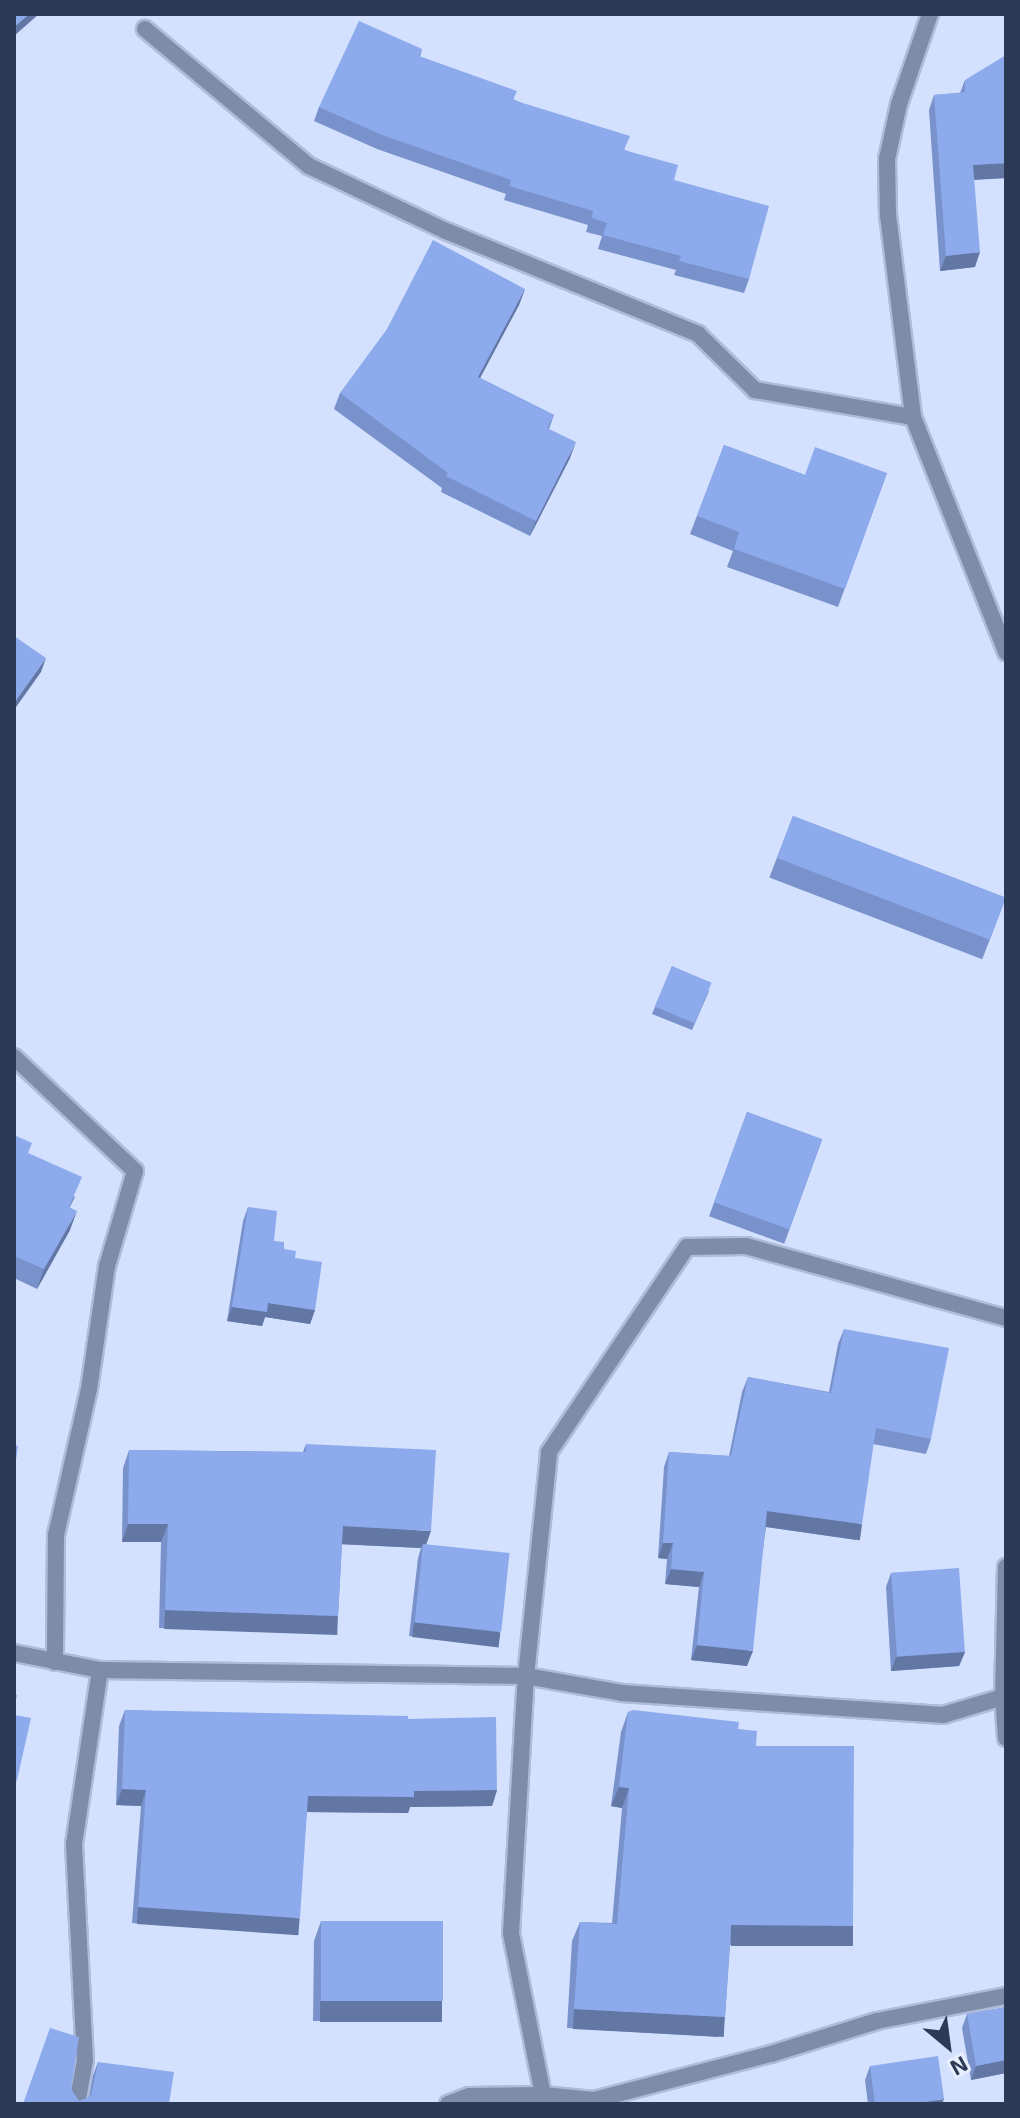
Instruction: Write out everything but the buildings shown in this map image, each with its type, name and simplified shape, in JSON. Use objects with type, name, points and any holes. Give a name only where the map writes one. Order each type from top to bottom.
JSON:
[{"type":"street","points":[[930,14],[899,104],[887,159],[888,215],[913,417],[1006,652]]},
{"type":"street","points":[[145,29],[309,166],[446,231],[698,334],[755,390],[913,417]]},
{"type":"street","points":[[14,1057],[135,1171],[107,1266],[89,1389],[56,1535],[55,1662]]},
{"type":"street","points":[[543,2095],[511,1933],[526,1676],[549,1452],[687,1247],[746,1246],[1006,1318]]},
{"type":"street","points":[[1006,1567],[1003,1697],[1006,1738]]},
{"type":"street","points":[[14,1653],[100,1670],[526,1676],[622,1693],[943,1715],[1003,1697]]},
{"type":"street","points":[[77,2104],[85,2060],[74,1844],[100,1670]]},
{"type":"street","points":[[448,2104],[469,2096],[543,2095],[594,2100],[771,2054],[877,2021],[1006,1996]]}]
